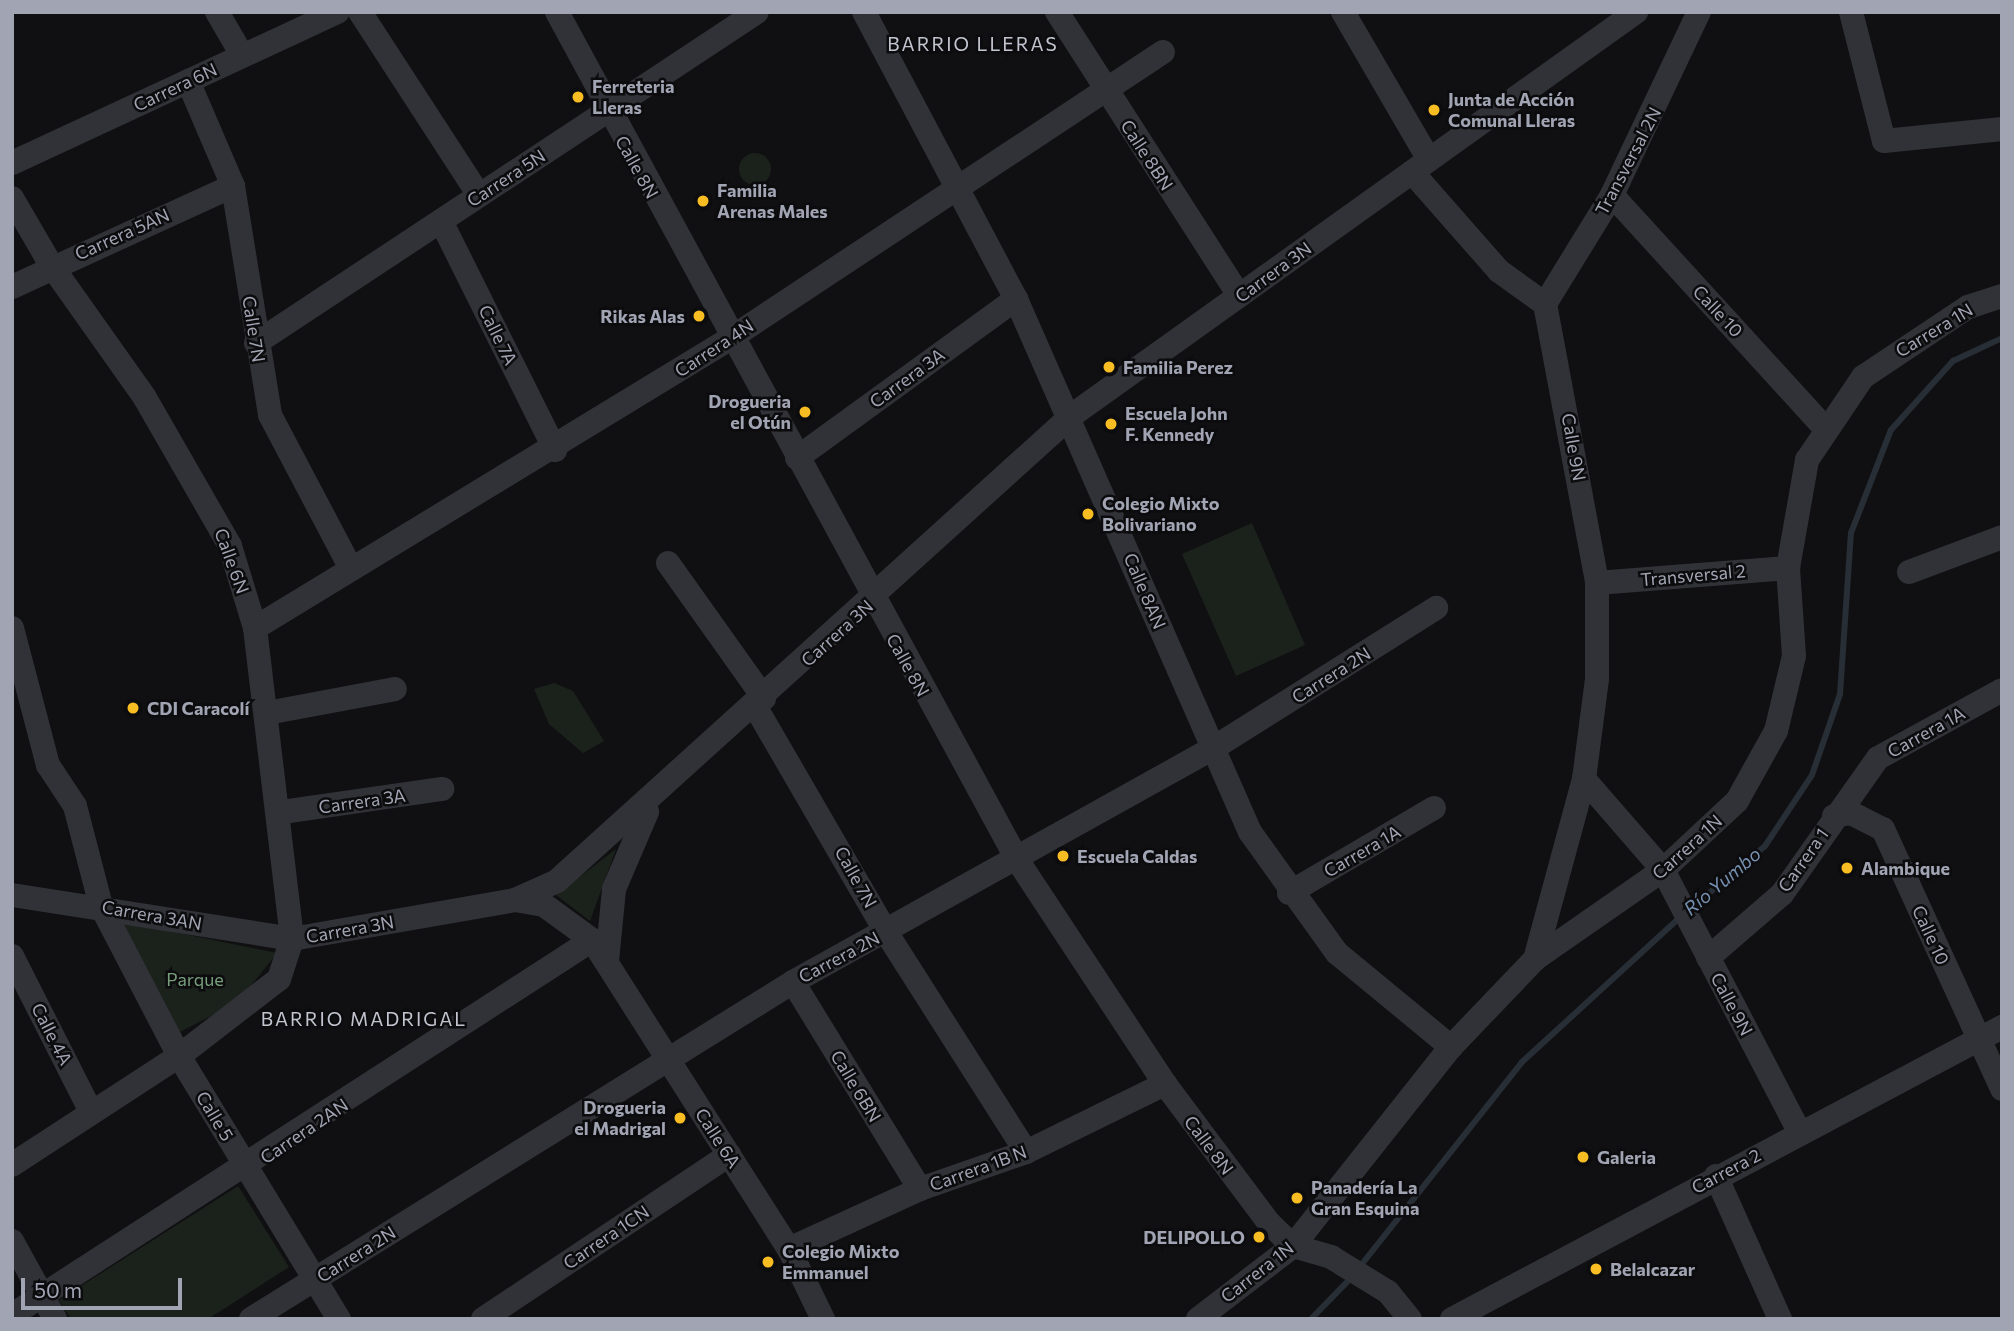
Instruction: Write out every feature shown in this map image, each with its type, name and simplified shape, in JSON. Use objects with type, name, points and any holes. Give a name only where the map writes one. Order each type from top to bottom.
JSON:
[{"type":"street","points":[[217,12],[242,55]]},
{"type":"street","name":"Carrera 6N","points":[[12,163],[338,12]]},
{"type":"street","points":[[360,12],[479,195]]},
{"type":"street","name":"Calle 8N","points":[[557,12],[607,113],[873,602],[1018,861],[1165,1084],[1293,1246]]},
{"type":"street","name":"Carrera 5N","points":[[256,343],[757,12]]},
{"type":"street","name":"Calle 8AN","points":[[864,12],[961,186],[1016,299],[1071,416],[1250,832],[1289,893],[1337,953],[1451,1047]]},
{"type":"street","name":"Calle 8BN","points":[[1057,12],[1239,296]]},
{"type":"street","points":[[1343,12],[1421,166],[1499,271],[1545,304]]},
{"type":"street","name":"Carrera 3N","points":[[12,1165],[179,1056],[279,979],[292,939],[515,900],[557,881],[873,602],[1071,416],[1636,12]]},
{"type":"street","name":"Transversal 2N","points":[[1545,304],[1612,195],[1699,12]]},
{"type":"street","points":[[1851,12],[1884,141],[2002,128]]},
{"type":"street","name":"Carrera 4N","points":[[255,628],[350,567],[555,450],[731,338],[1163,52]]},
{"type":"street","name":"Calle 7N","points":[[188,81],[233,186],[256,343],[270,415],[350,567]]},
{"type":"street","name":"Carrera 5AN","points":[[12,287],[51,265],[233,186]]},
{"type":"street","name":"Calle 10","points":[[1612,195],[1825,428]]},
{"type":"street","name":"Calle 6N","points":[[12,198],[51,265],[198,484],[230,546],[255,628],[282,812],[292,939]]},
{"type":"street","name":"Calle 7A","points":[[441,221],[555,450]]},
{"type":"street","name":"Carrera 1N","points":[[1198,1319],[1293,1246],[1451,1047],[1535,959],[1667,879],[1737,801],[1776,731],[1794,656],[1788,568],[1807,460],[1825,428],[1863,377],[1912,340],[1968,307],[2002,296]]},
{"type":"street","name":"Carrera 3A","points":[[797,458],[1016,299]]},
{"type":"street","name":"Calle 9N","points":[[1535,959],[1584,779],[1597,679],[1597,583],[1545,304]]},
{"type":"street","points":[[1909,572],[2002,537]]},
{"type":"street","name":"Calle 7N","points":[[668,563],[760,702],[886,932],[1026,1152]]},
{"type":"street","name":"Transversal 2","points":[[1597,583],[1788,568]]},
{"type":"street","name":"Carrera 2N","points":[[250,1319],[793,982],[1018,861],[1212,749],[1436,608]]},
{"type":"street","name":"Calle 5","points":[[12,628],[48,765],[75,806],[102,906],[179,1056],[339,1319]]},
{"type":"street","points":[[267,713],[396,689]]},
{"type":"street","name":"Carrera 1A","points":[[1834,817],[1878,758],[2002,690]]},
{"type":"street","name":"Calle 9N","points":[[1584,779],[1667,879],[1800,1133]]},
{"type":"street","name":"Carrera 3A","points":[[282,812],[442,789]]},
{"type":"street","points":[[607,961],[614,889],[653,798]]},
{"type":"street","name":"Carrera 1A","points":[[1289,893],[1434,808]]},
{"type":"street","name":"Calle 10","points":[[1834,817],[1851,813],[1882,830],[2002,1089]]},
{"type":"street","name":"Carrera 1","points":[[1704,950],[1782,894],[1834,817]]},
{"type":"street","name":"Carrera 3AN","points":[[12,895],[102,906],[292,939]]},
{"type":"street","name":"Calle 6A","points":[[515,900],[553,910],[592,940],[789,1249],[824,1319]]},
{"type":"street","name":"Carrera 2AN","points":[[12,1315],[247,1168],[592,940]]},
{"type":"street","name":"Calle 4A","points":[[12,956],[91,1112]]},
{"type":"street","name":"Calle 6BN","points":[[793,982],[920,1189]]},
{"type":"street","name":"Carrera 2","points":[[1452,1319],[1716,1176],[2002,1027]]},
{"type":"street","name":"Carrera 1B N","points":[[789,1249],[920,1189],[1026,1152],[1165,1084]]},
{"type":"street","name":"Carrera 1CN","points":[[484,1319],[729,1155]]},
{"type":"street","points":[[1716,1176],[1780,1319]]},
{"type":"street","points":[[12,1241],[55,1319]]},
{"type":"street","points":[[1293,1246],[1331,1256],[1388,1292],[1410,1319]]},
{"type":"green space","points":[[755,153],[766,158],[771,169],[766,180],[755,185],[744,180],[739,169],[744,158]]},
{"type":"green space","points":[[1252,523],[1305,645],[1236,676],[1182,554]]},
{"type":"green space","points":[[554,683],[573,691],[604,741],[583,753],[549,724],[534,689]]},
{"type":"green space","points":[[616,849],[590,921],[556,895]]},
{"type":"green space","name":"Parque","points":[[120,921],[277,953],[238,1002],[176,1034]]},
{"type":"green space","points":[[238,1186],[289,1267],[208,1319],[71,1319],[59,1300]]},
{"type":"waterway","name":"Río Yumbo","points":[[1689,910],[1765,846],[1812,775],[1840,694],[1851,533],[1891,430],[1953,361],[2002,338]]},
{"type":"waterway","name":"Río Yumbo","points":[[1358,1269],[1522,1062],[1680,917]]},
{"type":"waterway","name":"Río Yumbo","points":[[1311,1319],[1351,1278]]},
{"type":"place","name":"Ferreteria Lleras","points":[[578,97]]},
{"type":"place","name":"Junta de Acción Comunal Lleras","points":[[1434,110]]},
{"type":"place","name":"Familia Arenas Males","points":[[703,201]]},
{"type":"place","name":"Rikas Alas","points":[[699,316]]},
{"type":"place","name":"Familia Perez","points":[[1109,367]]},
{"type":"place","name":"Drogueria el Otún","points":[[805,412]]},
{"type":"place","name":"Escuela John F. Kennedy","points":[[1111,424]]},
{"type":"place","name":"Colegio Mixto Bolivariano","points":[[1088,514]]},
{"type":"place","name":"CDI Caracolí","points":[[133,708]]},
{"type":"place","name":"Escuela Caldas","points":[[1063,856]]},
{"type":"place","name":"Alambique","points":[[1847,868]]},
{"type":"place","name":"Drogueria el Madrigal","points":[[680,1118]]},
{"type":"place","name":"Galeria","points":[[1583,1157]]},
{"type":"place","name":"Panadería La Gran Esquina","points":[[1297,1198]]},
{"type":"place","name":"DELIPOLLO","points":[[1259,1237]]},
{"type":"place","name":"Colegio Mixto Emmanuel","points":[[768,1262]]},
{"type":"place","name":"Belalcazar","points":[[1596,1269]]},
{"type":"district","name":"BARRIO LLERAS","points":[[973,44]]},
{"type":"district","name":"BARRIO MADRIGAL","points":[[364,1019]]}]
